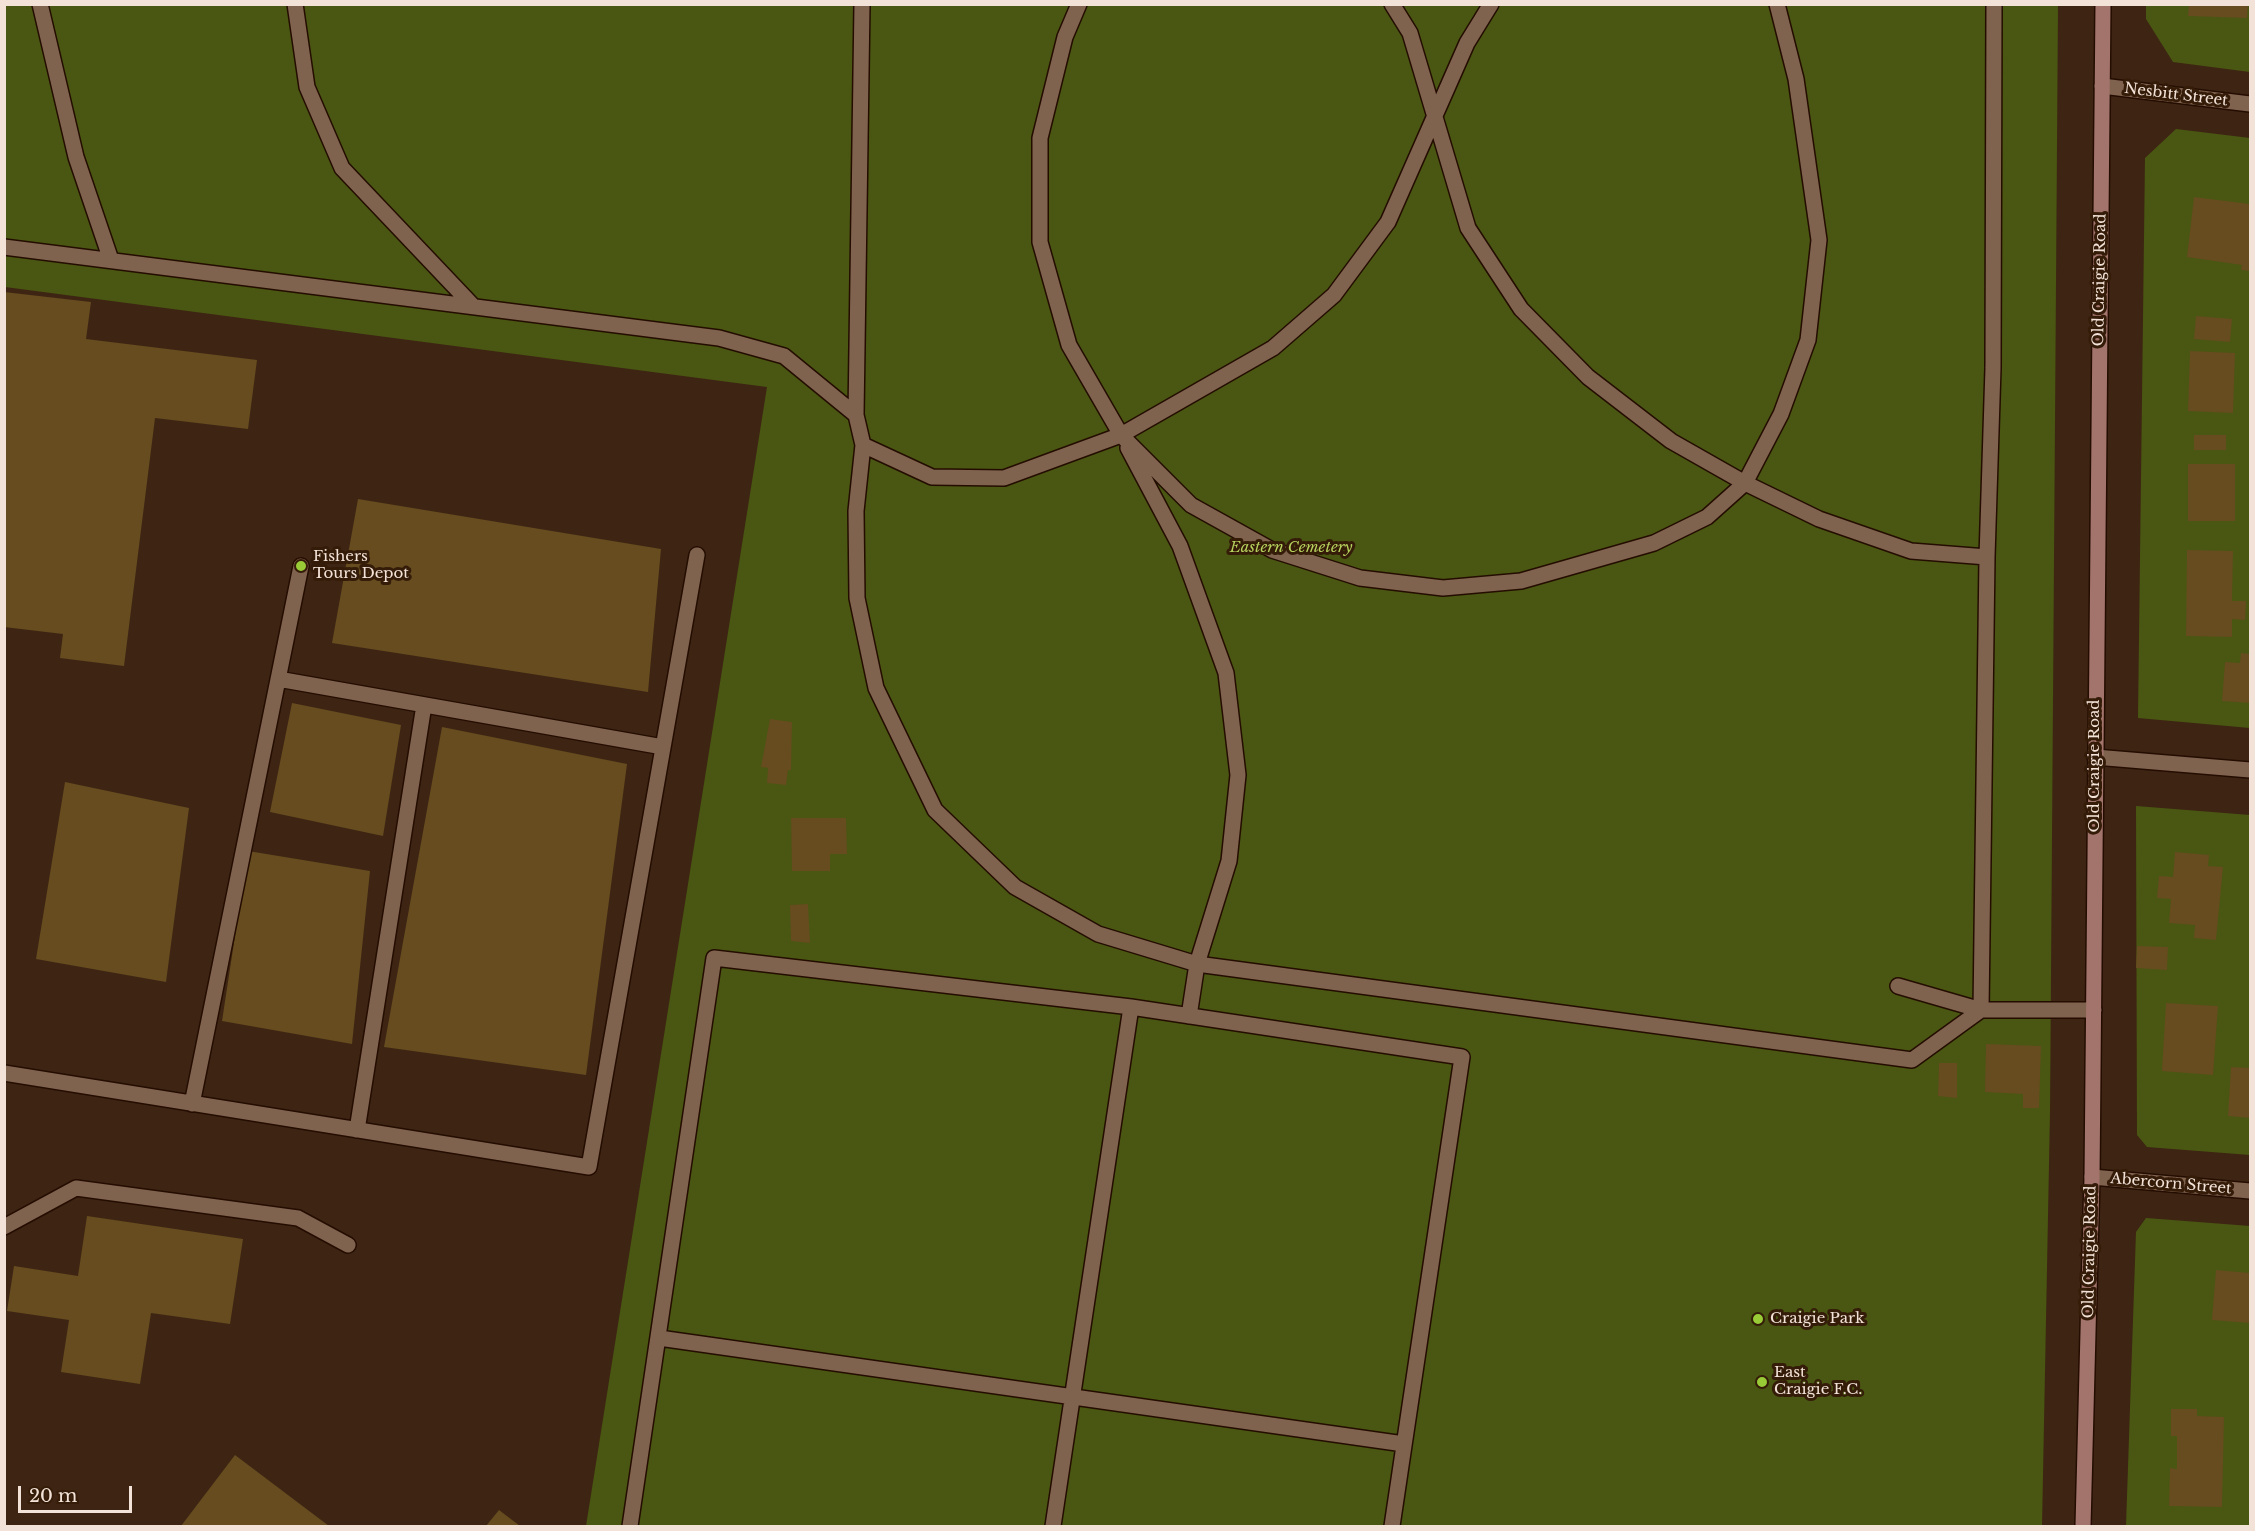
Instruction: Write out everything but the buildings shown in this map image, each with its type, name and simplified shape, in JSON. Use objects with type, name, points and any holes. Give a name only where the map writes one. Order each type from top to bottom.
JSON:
[{"type":"street","points":[[40,4],[76,157],[111,260]]},
{"type":"street","points":[[295,4],[307,87],[342,168],[473,306]]},
{"type":"street","points":[[862,4],[856,415],[863,445],[856,512],[857,598],[876,688],[935,810],[1015,887],[1098,934],[1197,964],[1912,1060],[1981,1010]]},
{"type":"street","points":[[1079,4],[1065,37],[1040,138],[1040,242],[1070,345],[1180,546],[1226,673],[1238,775],[1229,861],[1197,964],[1189,1016]]},
{"type":"street","points":[[1392,4],[1410,33],[1468,228],[1521,309],[1597,384],[1671,441],[1745,483],[1819,519],[1911,551],[1987,557]]},
{"type":"street","points":[[863,445],[932,477],[1004,478],[1121,435],[1273,348],[1334,295],[1388,222],[1467,43],[1491,4]]},
{"type":"street","points":[[1121,435],[1191,505],[1272,550],[1360,578],[1443,588],[1521,581],[1654,543],[1707,517],[1745,483],[1781,414],[1808,340],[1819,240],[1796,79],[1776,4]]},
{"type":"street","points":[[1981,1010],[1987,557],[1993,368],[1994,4]]},
{"type":"street","name":"Old Craigie Road","points":[[2084,1527],[2092,1177],[2103,4]]},
{"type":"street","name":"Nesbitt Street","points":[[2102,86],[2250,104]]},
{"type":"street","points":[[4,247],[719,338],[784,356],[856,415]]},
{"type":"street","points":[[4,1074],[589,1167],[697,555]]},
{"type":"street","points":[[192,1104],[301,566]]},
{"type":"street","points":[[278,679],[663,747]]},
{"type":"street","points":[[357,1130],[424,705]]},
{"type":"street","points":[[2095,757],[2250,770]]},
{"type":"street","points":[[630,1527],[714,958],[1131,1006],[1462,1057],[1392,1527]]},
{"type":"street","points":[[1898,986],[1981,1010],[2094,1010]]},
{"type":"street","points":[[1053,1527],[1131,1006]]},
{"type":"street","name":"Abercorn Street","points":[[2092,1177],[2250,1191]]},
{"type":"street","points":[[4,1227],[76,1188],[298,1218],[348,1245]]},
{"type":"street","points":[[659,1338],[1404,1444]]},
{"type":"green space","name":"Eastern Cemetery","points":[[5,5],[2058,5],[2050,1112],[2042,1526],[586,1526],[767,387],[5,287]]},
{"type":"green space","points":[[2146,5],[2250,5],[2250,72],[2173,62],[2146,19]]},
{"type":"green space","points":[[2176,129],[2250,138],[2250,728],[2138,718],[2145,158]]},
{"type":"green space","points":[[2136,806],[2250,815],[2250,1155],[2147,1147],[2137,1135]]},
{"type":"green space","points":[[2146,1218],[2250,1226],[2250,1526],[2126,1526],[2136,1232]]},
{"type":"place","name":"Fishers Tours Depot","points":[[301,566]]},
{"type":"place","name":"Craigie Park","points":[[1758,1319]]},
{"type":"place","name":"East Craigie F.C.","points":[[1762,1382]]}]
